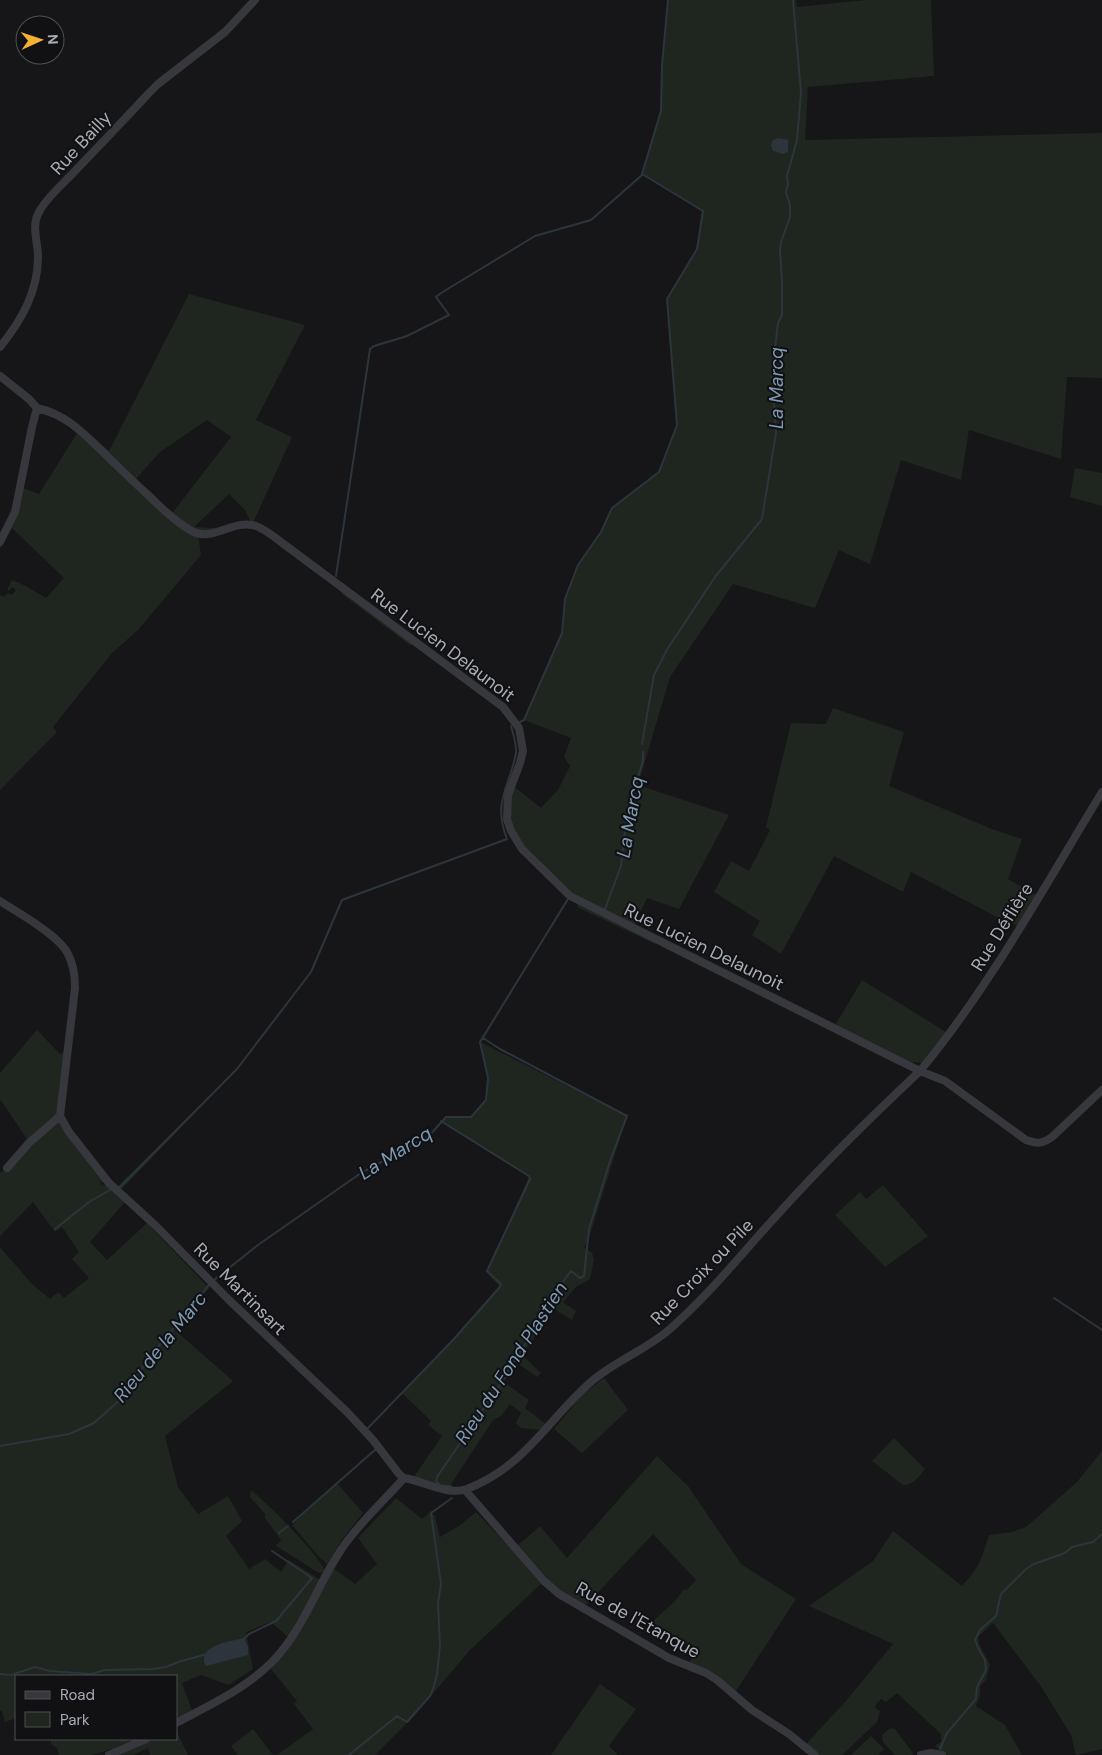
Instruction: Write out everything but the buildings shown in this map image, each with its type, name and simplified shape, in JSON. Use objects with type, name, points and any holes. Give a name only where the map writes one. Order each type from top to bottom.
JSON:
[{"type":"street","name":"Rue Bailly","points":[[0,347],[16,328],[32,292],[37,267],[36,222],[39,211],[148,94],[225,32],[255,0]]},
{"type":"street","points":[[0,376],[29,399],[37,408],[15,512],[0,542]]},
{"type":"street","name":"Rue Lucien Delaunoit","points":[[37,408],[51,411],[66,419],[93,442],[170,516],[190,531],[198,534],[212,534],[234,527],[252,525],[264,531],[503,707],[519,728],[523,751],[507,802],[506,819],[510,831],[522,849],[570,896],[920,1071],[945,1081],[1026,1140],[1044,1143],[1102,1090]]},
{"type":"street","name":"Rue Déflière","points":[[920,1071],[964,1014],[993,972],[1102,792]]},
{"type":"street","points":[[0,901],[52,936],[67,951],[74,970],[75,988],[60,1116],[29,1142],[7,1168]]},
{"type":"street","name":"Rue Croix ou Pile","points":[[465,1490],[508,1467],[592,1382],[661,1336],[681,1319],[741,1257],[800,1190],[920,1071]]},
{"type":"street","name":"Rue Martinsart","points":[[60,1116],[109,1183],[156,1226],[229,1300],[347,1412],[404,1478]]},
{"type":"street","points":[[178,1721],[236,1690],[254,1678],[273,1661],[298,1628],[328,1571],[348,1539],[404,1478],[441,1489],[465,1490]]},
{"type":"street","name":"Rue de l'Etanque","points":[[465,1490],[544,1581],[559,1594],[669,1658],[706,1673],[752,1710],[789,1734],[816,1755]]},
{"type":"street","points":[[109,1755],[144,1740]]},
{"type":"street","points":[[920,1755],[934,1753],[942,1755]]},
{"type":"green space","points":[[668,0],[796,0],[797,7],[865,0],[931,0],[934,76],[808,87],[805,140],[1102,133],[1102,378],[1067,377],[1061,459],[969,430],[961,480],[901,460],[870,564],[839,550],[815,608],[733,584],[670,677],[638,785],[729,815],[679,909],[647,898],[633,928],[570,896],[517,842],[506,808],[511,784],[541,808],[558,790],[570,766],[564,757],[571,738],[524,720],[562,633],[565,599],[578,565],[601,532],[612,508],[659,472],[677,425],[667,299],[697,249],[703,211],[642,174],[661,111],[662,65]]},
{"type":"green space","points":[[189,294],[305,325],[256,420],[292,437],[252,525],[245,510],[229,494],[194,527],[213,528],[225,526],[198,534],[201,555],[138,630],[112,653],[53,727],[57,732],[0,790],[0,596],[4,597],[8,593],[12,595],[16,590],[12,587],[9,591],[7,590],[12,580],[46,598],[64,578],[12,528],[0,549],[0,546],[11,527],[20,487],[39,494],[79,430],[90,434],[109,451]],"holes":[[[207,420],[231,437],[170,516],[134,481],[160,452]]]},
{"type":"green space","points":[[1075,468],[1102,473],[1102,506],[1070,497]]},
{"type":"green space","points":[[343,591],[412,642],[411,646],[342,594]]},
{"type":"green space","points":[[833,708],[904,732],[889,786],[992,829],[1022,839],[1008,879],[1037,895],[1018,926],[911,872],[903,892],[834,856],[781,954],[752,935],[760,921],[714,892],[731,861],[749,871],[770,830],[766,827],[791,723],[826,724]]},
{"type":"green space","points":[[578,904],[657,943],[655,944],[577,907]]},
{"type":"green space","points":[[663,945],[901,1064],[900,1066],[662,947]]},
{"type":"green space","points":[[862,980],[946,1032],[923,1063],[910,1063],[837,1027],[838,1025],[836,1024]]},
{"type":"green space","points":[[37,1030],[60,1054],[68,1049],[60,1116],[104,1181],[102,1183],[99,1180],[101,1184],[108,1186],[125,1202],[90,1242],[107,1260],[147,1223],[209,1288],[175,1330],[233,1381],[165,1436],[178,1487],[198,1514],[228,1496],[242,1521],[226,1536],[249,1569],[265,1559],[281,1572],[289,1560],[319,1579],[319,1583],[288,1637],[271,1622],[246,1632],[253,1669],[229,1685],[201,1675],[182,1683],[192,1710],[180,1717],[178,1717],[178,1675],[15,1675],[15,1718],[5,1722],[2,1711],[0,1711],[0,1247],[32,1284],[50,1299],[58,1292],[64,1298],[89,1278],[72,1259],[79,1252],[62,1227],[55,1232],[33,1202],[0,1236],[0,1173],[7,1168],[29,1142],[0,1099],[0,1073]]},
{"type":"green space","points":[[480,1042],[627,1116],[588,1241],[584,1247],[592,1253],[594,1260],[590,1279],[576,1287],[563,1302],[576,1311],[572,1320],[554,1309],[522,1355],[541,1373],[537,1377],[516,1362],[504,1382],[529,1400],[525,1408],[547,1425],[541,1430],[521,1428],[516,1423],[521,1413],[510,1404],[501,1416],[493,1420],[448,1489],[413,1478],[442,1436],[428,1425],[431,1421],[402,1393],[499,1286],[486,1272],[529,1177],[440,1122],[446,1117],[471,1117],[486,1100],[488,1078]]},
{"type":"green space","points":[[237,1069],[121,1190],[137,1205],[116,1188]]},
{"type":"green space","points":[[883,1185],[928,1236],[885,1267],[835,1215],[860,1192],[866,1199]]},
{"type":"green space","points":[[604,1378],[628,1410],[582,1453],[554,1429],[583,1394]]},
{"type":"green space","points":[[894,1438],[925,1469],[910,1484],[903,1485],[872,1461]]},
{"type":"green space","points":[[1102,1451],[1102,1749],[1076,1755],[1071,1735],[1040,1685],[993,1623],[978,1637],[979,1644],[990,1665],[986,1680],[980,1686],[980,1697],[976,1706],[1005,1725],[1022,1755],[946,1755],[935,1746],[941,1742],[941,1734],[897,1693],[886,1702],[881,1699],[876,1704],[875,1708],[880,1711],[877,1722],[842,1755],[818,1755],[805,1745],[845,1702],[893,1644],[809,1606],[873,1561],[893,1531],[962,1586],[979,1562],[989,1535],[1012,1532],[1026,1527],[1077,1482]]},
{"type":"green space","points":[[657,1456],[688,1486],[741,1564],[796,1599],[736,1691],[688,1665],[696,1652],[652,1622],[675,1601],[684,1589],[687,1590],[696,1580],[653,1534],[585,1606],[637,1637],[567,1597],[546,1580],[547,1578],[517,1546],[540,1526],[567,1558]]},
{"type":"green space","points":[[337,1483],[363,1513],[341,1541],[327,1564],[318,1556],[293,1524]]},
{"type":"green space","points":[[251,1490],[304,1542],[322,1565],[325,1572],[319,1573],[276,1546],[281,1540],[265,1518],[265,1514],[250,1497]]},
{"type":"green space","points":[[396,1498],[422,1519],[431,1511],[435,1516],[440,1537],[459,1526],[476,1512],[543,1582],[470,1650],[414,1716],[375,1755],[277,1755],[313,1729],[294,1704],[297,1701],[270,1668],[289,1645],[313,1608],[333,1568],[355,1584],[377,1564],[358,1538]]},
{"type":"green space","points":[[600,1684],[636,1709],[609,1746],[618,1755],[551,1755]]},
{"type":"green space","points":[[894,1728],[913,1753],[911,1755],[895,1755],[883,1742],[882,1735],[889,1729]]},
{"type":"green space","points":[[253,1729],[273,1755],[238,1755],[231,1746]]},
{"type":"green space","points":[[178,1734],[188,1755],[150,1755],[148,1748],[133,1755],[118,1755],[151,1740],[178,1740]]},
{"type":"green space","points":[[871,1736],[884,1749],[878,1755],[851,1755]]},
{"type":"green space","points":[[51,1740],[133,1740],[92,1755],[59,1755],[57,1748],[51,1744]]},
{"type":"shaded area","points":[[778,138],[788,140],[788,152],[783,154],[773,151],[771,145],[773,140]]},
{"type":"shaded area","points":[[244,1638],[248,1647],[248,1655],[206,1666],[205,1654],[210,1649],[223,1643]]},
{"type":"waterway","points":[[520,722],[524,720],[562,633],[565,599],[578,565],[601,532],[612,508],[659,472],[677,425],[667,299],[697,249],[703,211],[642,174],[661,111],[662,65],[668,0]]},
{"type":"waterway","name":"La Marcq","points":[[642,744],[654,675],[668,648],[715,577],[762,519],[776,433],[772,373],[778,323],[782,315],[780,251],[781,242],[790,217],[790,205],[786,192],[787,176],[797,140],[801,92],[793,0]]},
{"type":"waterway","points":[[336,576],[370,349],[374,346],[407,336],[449,315],[436,297],[441,293],[535,236],[591,220],[642,175]]},
{"type":"waterway","points":[[119,1188],[237,1069],[311,972],[342,900],[507,839],[501,814],[504,794],[516,753],[511,726]]},
{"type":"waterway","name":"La Marcq","points":[[605,909],[621,866],[627,812],[643,761],[643,752]]},
{"type":"waterway","name":"La Marcq","points":[[214,1280],[258,1245],[361,1173],[429,1136],[446,1117],[471,1117],[486,1100],[488,1078],[480,1042],[568,899]]},
{"type":"waterway","name":"Rieu du Fond Plastien","points":[[439,1484],[436,1481],[437,1477],[501,1383],[540,1320],[543,1309],[571,1271],[580,1278],[584,1276],[589,1229],[610,1161],[627,1116],[500,1049],[483,1038]]},
{"type":"waterway","points":[[368,1428],[453,1340],[500,1287],[501,1284],[487,1271],[530,1179],[529,1176],[441,1121]]},
{"type":"waterway","points":[[55,1229],[89,1202],[110,1190]]},
{"type":"waterway","name":"Rieu de la Marc","points":[[0,1446],[69,1434],[94,1423],[123,1397],[149,1358],[209,1285]]},
{"type":"waterway","points":[[1054,1298],[1102,1330]]},
{"type":"waterway","points":[[293,1522],[376,1449]]},
{"type":"waterway","name":"Rieu du Fond Plastien","points":[[444,1486],[451,1486]]},
{"type":"waterway","name":"Rieu du Fond Plastien","points":[[349,1755],[397,1716],[407,1722],[430,1696],[433,1689],[437,1674],[440,1646],[438,1603],[441,1584],[431,1513],[452,1498]]},
{"type":"waterway","points":[[279,1533],[288,1526]]},
{"type":"waterway","points":[[940,1749],[947,1733],[976,1699],[977,1687],[986,1670],[985,1660],[975,1640],[980,1630],[996,1616],[1001,1594],[1026,1569],[1034,1564],[1065,1553],[1072,1547],[1093,1542],[1102,1534]]},
{"type":"waterway","points":[[243,1640],[249,1634],[276,1621],[312,1578],[272,1551]]},
{"type":"waterway","points":[[0,1674],[11,1675],[35,1667],[50,1671],[91,1674],[105,1670],[153,1669],[166,1667],[207,1654]]}]
